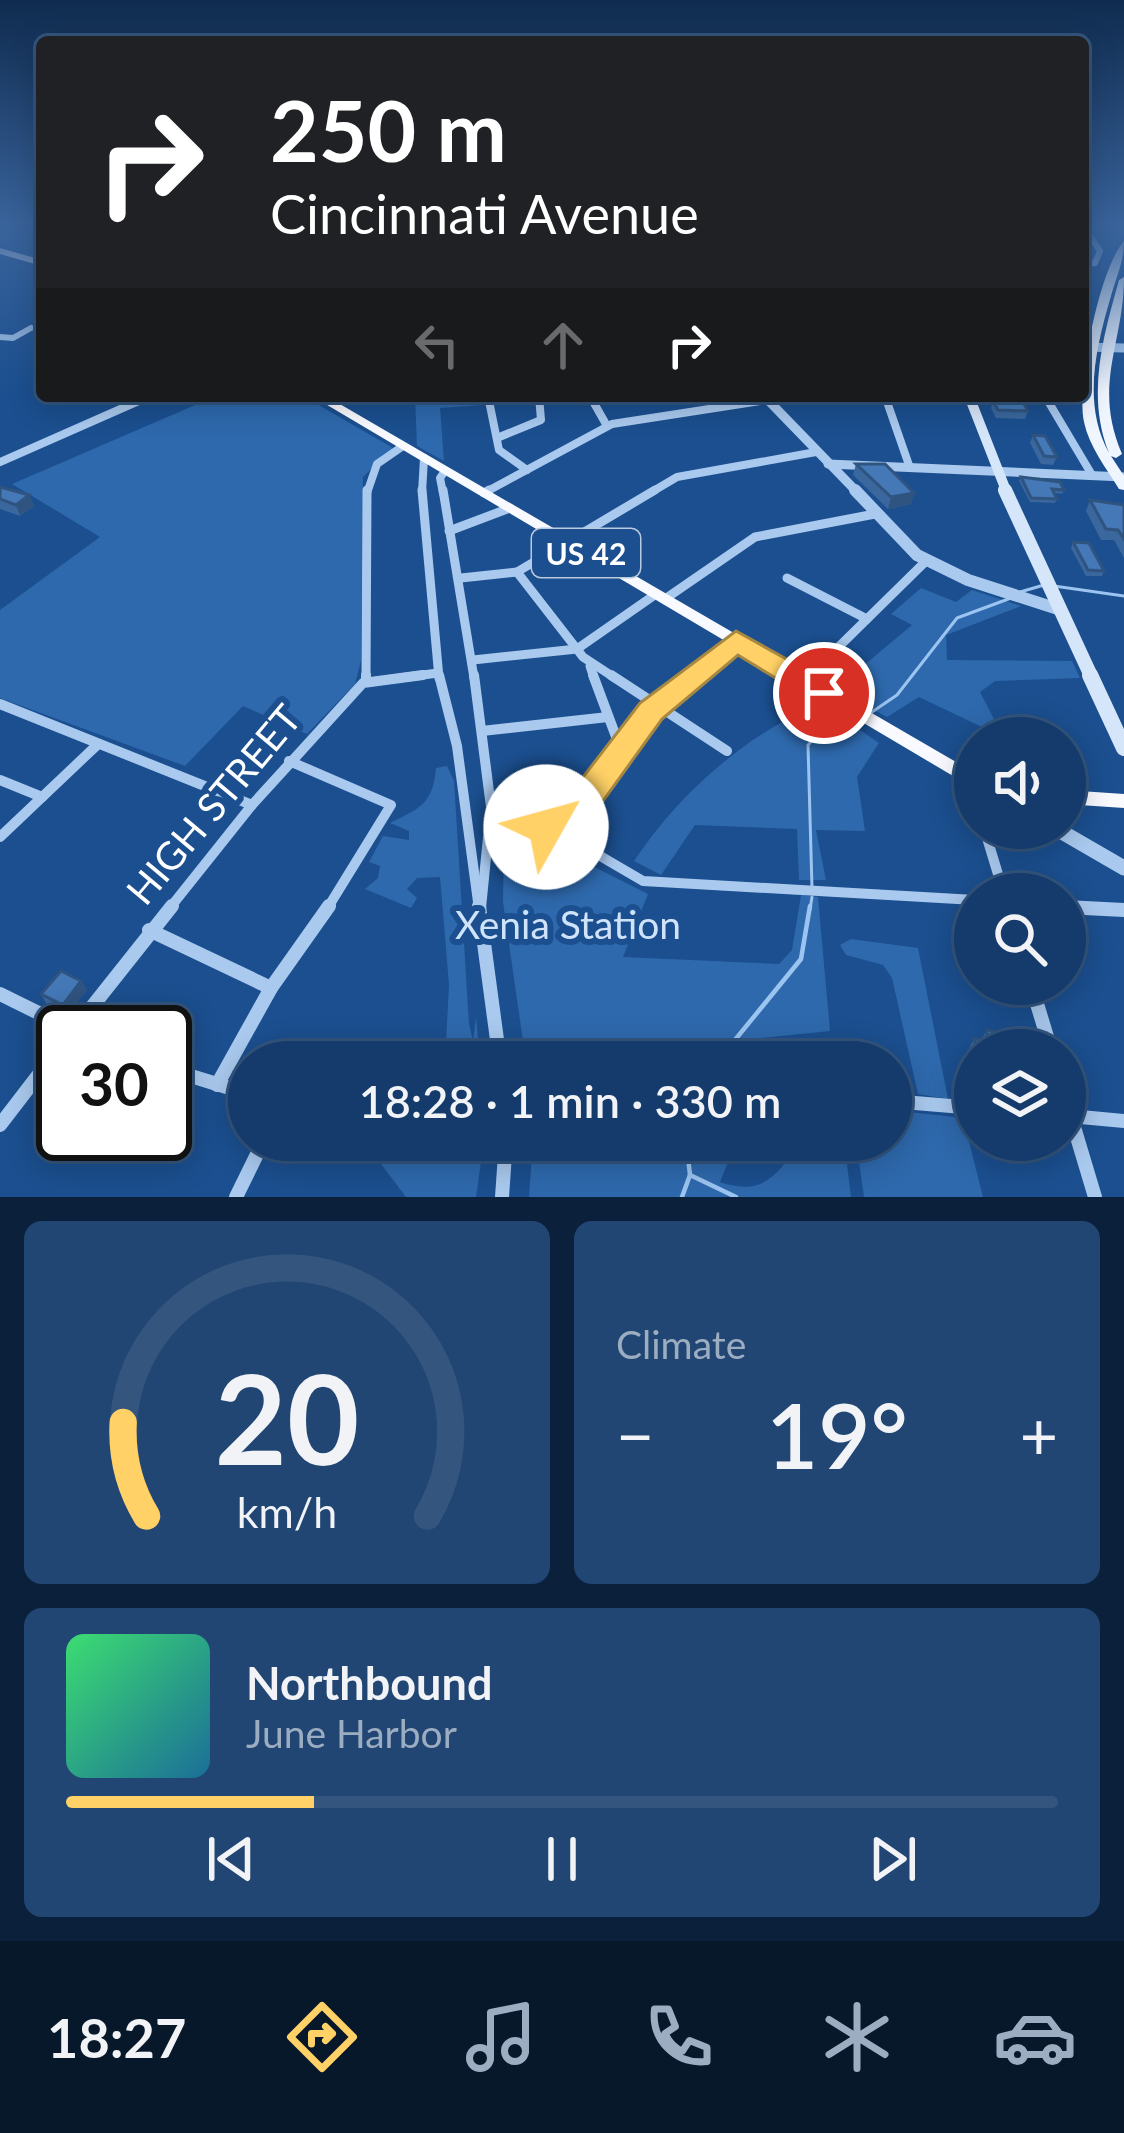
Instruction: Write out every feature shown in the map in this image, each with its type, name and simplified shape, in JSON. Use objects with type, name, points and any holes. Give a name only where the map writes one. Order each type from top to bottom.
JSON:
[{"type":"highway","name":"US 42","points":[[328,402],[954,769]]},
{"type":"highway","points":[[1086,798],[1124,801]]},
{"type":"main road","points":[[1111,282],[1103,348],[1103,421],[1123,477]]},
{"type":"main road","points":[[1103,348],[1123,282]]},
{"type":"main road","points":[[971,402],[997,471],[1124,748]]},
{"type":"street","points":[[0,337],[13,338],[31,328]]},
{"type":"street","points":[[0,462],[136,402]]},
{"type":"street","points":[[489,402],[501,454],[527,470]]},
{"type":"street","points":[[496,439],[541,420],[540,402]]},
{"type":"street","points":[[594,402],[608,426]]},
{"type":"street","points":[[484,493],[608,426],[743,402]]},
{"type":"street","points":[[770,402],[926,561],[1060,610]]},
{"type":"street","points":[[887,402],[910,468]]},
{"type":"street","points":[[1049,402],[1092,475]]},
{"type":"street","points":[[403,446],[377,464],[367,481],[366,682],[438,674]]},
{"type":"street","points":[[461,578],[517,572],[677,477],[817,452]]},
{"type":"street","points":[[424,458],[420,467],[438,674],[460,769],[475,898],[481,908]]},
{"type":"street","points":[[828,464],[1123,477]]},
{"type":"street","points":[[446,471],[440,478],[461,578],[486,765],[490,828],[481,908],[497,1041]]},
{"type":"street","points":[[448,532],[510,508]]},
{"type":"street","points":[[473,660],[580,653],[755,537],[875,514]]},
{"type":"street","points":[[428,560],[457,557]]},
{"type":"street","points":[[804,681],[926,561]]},
{"type":"street","points":[[517,572],[597,676],[621,750]]},
{"type":"street","points":[[787,578],[868,619]]},
{"type":"street","points":[[490,828],[554,829],[567,824],[657,706],[736,641]]},
{"type":"street","points":[[580,653],[727,751]]},
{"type":"street","name":"HIGH STREET","points":[[92,1005],[289,761],[366,682]]},
{"type":"street","points":[[0,704],[252,805]]},
{"type":"street","points":[[482,731],[608,717]]},
{"type":"street","points":[[0,837],[96,746]]},
{"type":"street","points":[[217,1085],[271,988],[343,888],[391,805],[383,796],[289,761]]},
{"type":"street","points":[[460,769],[486,765]]},
{"type":"street","points":[[0,780],[42,797]]},
{"type":"street","points":[[554,829],[643,880],[954,898]]},
{"type":"street","points":[[1086,846],[1124,868]]},
{"type":"street","points":[[1086,909],[1124,910]]},
{"type":"street","points":[[149,930],[271,988]]},
{"type":"street","points":[[0,994],[36,1015]]},
{"type":"street","points":[[192,1077],[228,1088]]},
{"type":"street","name":"HIGH STREET","points":[[0,1125],[36,1078]]},
{"type":"street","points":[[912,1103],[954,1106]]},
{"type":"street","points":[[1086,1118],[1124,1121]]},
{"type":"street","points":[[236,1197],[254,1161]]},
{"type":"street","points":[[502,1197],[505,1161]]},
{"type":"street","points":[[1083,1161],[1095,1197]]},
{"type":"green space","points":[[202,402],[313,402],[393,448],[363,477],[361,661],[355,684],[307,734],[243,706],[185,766],[0,698],[0,610],[100,537],[12,484]]},
{"type":"green space","points":[[415,402],[483,402],[440,408],[444,461],[417,446]]},
{"type":"green space","points":[[921,588],[956,602],[972,590],[1021,606],[946,635],[947,660],[1072,661],[1080,678],[995,681],[980,692],[993,717],[961,717],[919,697],[887,717],[840,692],[839,686],[912,625],[891,614]]},
{"type":"green space","points":[[820,702],[879,743],[857,777],[865,831],[816,830],[826,880],[799,880],[797,829],[695,825],[661,875],[634,861],[672,812],[716,769],[765,732]]},
{"type":"green space","points":[[447,766],[454,781],[473,1041],[446,1041],[449,985],[440,877],[417,878],[407,889],[417,898],[411,908],[365,889],[378,878],[380,866],[369,862],[383,836],[409,840],[409,831],[390,823],[424,803],[436,768]]},
{"type":"green space","name":"Xenia Station","points":[[541,840],[648,894],[623,957],[779,964],[792,950],[801,895],[818,897],[830,1031],[761,1041],[523,1041],[503,902],[504,845]]},
{"type":"green space","points":[[851,939],[918,948],[948,1099],[918,1094],[912,1041],[906,1041],[892,978],[883,965],[846,955],[840,945]]},
{"type":"green space","points":[[912,1112],[954,1117],[954,1161],[974,1161],[983,1197],[864,1197],[859,1161],[912,1161]]},
{"type":"green space","points":[[376,1161],[481,1161],[476,1197],[406,1197]]},
{"type":"green space","points":[[532,1161],[728,1161],[720,1182],[748,1187],[768,1180],[786,1161],[847,1161],[851,1197],[529,1197]]},
{"type":"building","points":[[994,402],[1023,402],[1028,411],[998,410]]},
{"type":"building","points":[[1033,435],[1045,436],[1057,457],[1044,456]]},
{"type":"building","points":[[856,464],[885,464],[914,493],[891,497]]},
{"type":"building","points":[[1021,477],[1060,482],[1064,490],[1052,489],[1057,499],[1031,498]]},
{"type":"building","points":[[0,487],[29,495],[16,505],[0,499]]},
{"type":"building","points":[[1090,500],[1124,505],[1124,539],[1118,530],[1106,529]]},
{"type":"building","points":[[1073,542],[1089,543],[1104,571],[1088,570]]},
{"type":"building","points":[[61,971],[81,981],[63,1005],[41,994]]},
{"type":"waterway","points":[[1020,592],[1044,585]]},
{"type":"waterway","points":[[1054,586],[1124,596]]},
{"type":"waterway","points":[[872,712],[897,695],[957,618],[1011,598]]},
{"type":"waterway","points":[[812,888],[808,745],[821,731],[857,717]]},
{"type":"waterway","points":[[810,909],[812,897]]},
{"type":"waterway","points":[[734,1041],[801,959],[810,906]]},
{"type":"waterway","points":[[688,1161],[690,1175]]},
{"type":"waterway","points":[[682,1197],[690,1175]]},
{"type":"waterway","points":[[690,1175],[736,1197]]},
{"type":"route","points":[[546,827],[567,824],[651,711],[736,641],[824,693]]}]
